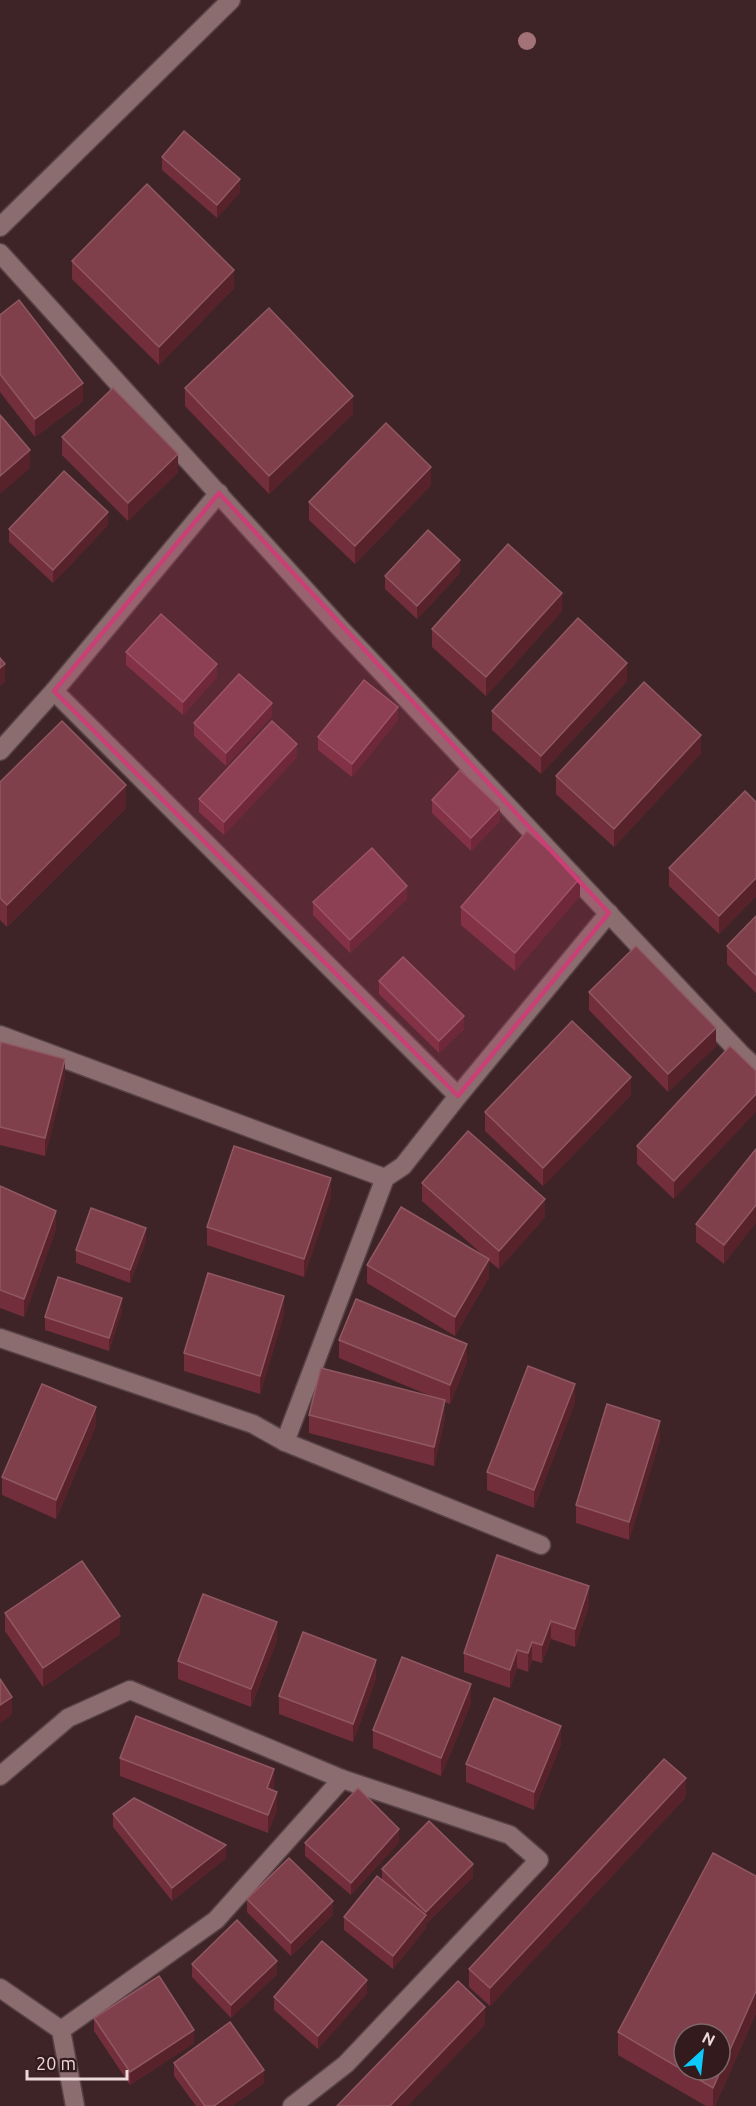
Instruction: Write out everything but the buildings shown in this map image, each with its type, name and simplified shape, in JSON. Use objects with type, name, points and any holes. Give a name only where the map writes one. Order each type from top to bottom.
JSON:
[{"type":"street","points":[[0,227],[231,0]]},
{"type":"street","points":[[0,253],[340,628],[756,1068]]},
{"type":"street","points":[[0,751],[54,692],[219,493]]},
{"type":"street","points":[[54,692],[458,1096]]},
{"type":"street","points":[[285,1442],[385,1178],[403,1166],[609,913]]},
{"type":"street","points":[[0,1035],[385,1178]]},
{"type":"street","points":[[0,1338],[253,1424],[285,1442],[541,1545]]},
{"type":"street","points":[[0,1776],[68,1718],[130,1690],[342,1779],[510,1835],[538,1860],[346,2064],[292,2106]]},
{"type":"street","points":[[61,2030],[216,1920],[342,1779]]},
{"type":"street","points":[[0,1988],[61,2030],[75,2106]]},
{"type":"highlighted area","points":[[219,493],[609,913],[458,1096],[54,691]]}]
